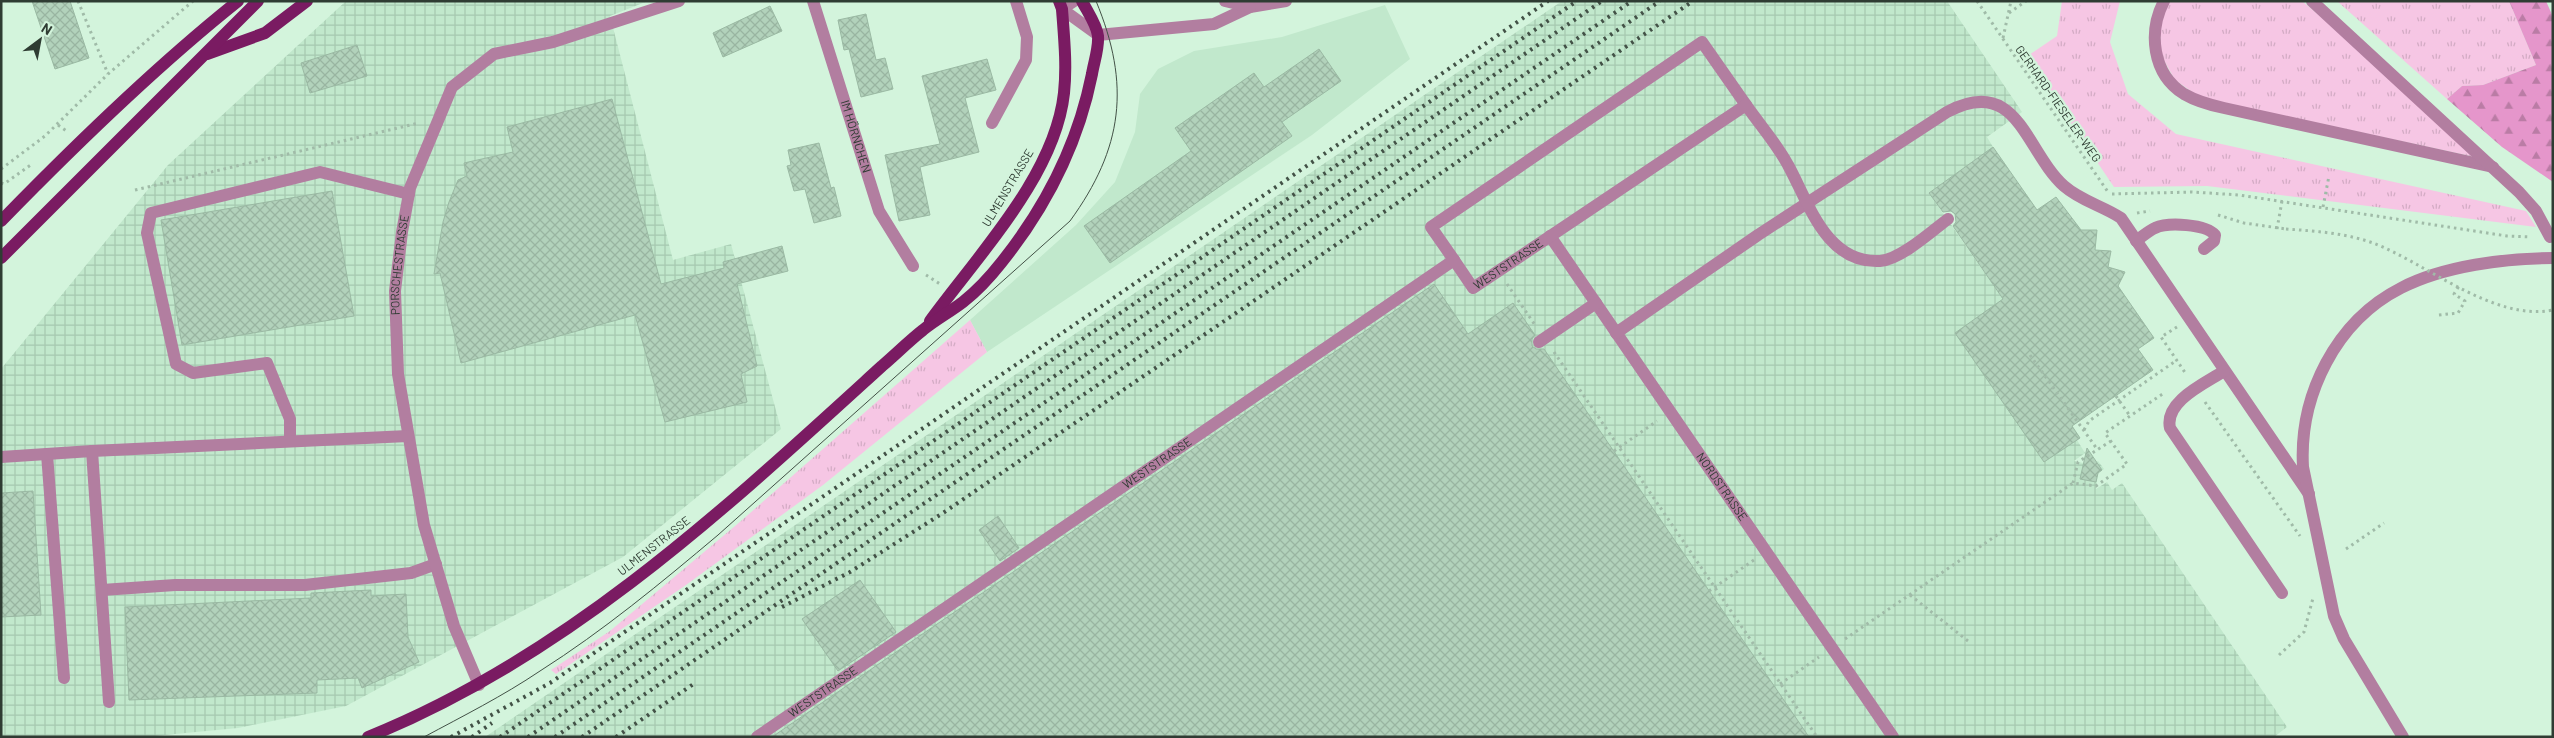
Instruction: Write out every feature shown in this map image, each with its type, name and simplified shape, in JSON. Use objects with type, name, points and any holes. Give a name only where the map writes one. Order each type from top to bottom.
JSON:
[{"type":"main road","points":[[1,221],[74,148],[200,32],[238,1]]},
{"type":"main road","points":[[1,258],[258,1]]},
{"type":"main road","points":[[202,56],[264,33],[307,1]]},
{"type":"main road","points":[[1082,1],[1098,35]]},
{"type":"main road","name":"ULMENSTRASSE","points":[[924,329],[992,242],[1021,198],[1047,149],[1064,95],[1066,64],[1061,5]]},
{"type":"main road","name":"ULMENSTRASSE","points":[[368,737],[409,721],[479,685],[560,636],[696,531],[787,453],[924,329],[964,302],[995,271],[1034,217],[1058,178],[1070,149],[1088,92],[1098,35]]},
{"type":"street","name":"PORSCHESTRASSE","points":[[479,685],[454,626],[424,525],[398,374],[395,291],[409,194],[452,87],[494,54],[553,42],[679,1]]},
{"type":"street","name":"IM HÖRNCHEN","points":[[813,1],[879,211],[913,266]]},
{"type":"street","points":[[992,123],[1026,60],[1027,37],[1016,1]]},
{"type":"street","points":[[1061,5],[1074,1]]},
{"type":"street","points":[[1225,1],[1250,7]]},
{"type":"street","points":[[2164,1],[2155,26],[2156,54],[2167,79],[2188,96],[2224,108],[2493,167]]},
{"type":"street","points":[[2312,1],[2493,167],[2536,211],[2550,237]]},
{"type":"street","points":[[1061,5],[1098,35],[1214,24],[1250,7],[1281,2]]},
{"type":"street","points":[[1454,260],[1431,227],[1702,42],[1788,164],[1820,228],[1834,243],[1855,257],[1881,261],[1896,256],[1948,219]]},
{"type":"street","points":[[1616,333],[1758,235],[1947,112],[1962,104],[1994,104],[2015,117],[2063,185],[2074,194],[2120,218],[2309,494]]},
{"type":"street","name":"WESTSTRASSE","points":[[757,737],[1454,260],[1473,288],[1746,105]]},
{"type":"street","points":[[290,441],[290,419],[267,363],[192,373],[176,364],[147,233],[151,213],[320,172],[409,194]]},
{"type":"street","points":[[2136,241],[2162,226],[2203,227],[2215,235],[2214,241],[2204,249]]},
{"type":"street","name":"NORDSTRASSE","points":[[1550,236],[1893,737]]},
{"type":"street","points":[[2403,737],[2344,639],[2334,616],[2309,494],[2302,443],[2305,417],[2313,391],[2338,343],[2357,321],[2379,302],[2401,288],[2425,277],[2481,264],[2553,258]]},
{"type":"street","points":[[1542,340],[1596,302]]},
{"type":"street","points":[[2224,371],[2173,409],[2170,415],[2170,428],[2282,593]]},
{"type":"street","points":[[1,457],[408,436]]},
{"type":"street","points":[[92,451],[110,702]]},
{"type":"street","points":[[47,454],[64,678]]},
{"type":"street","points":[[102,590],[175,585],[305,585],[410,572],[436,564]]},
{"type":"path","points":[[78,1],[108,74]]},
{"type":"path","points":[[1,169],[58,125],[108,74],[193,1]]},
{"type":"path","name":"GERHARD-FIESELER-WEG","points":[[1977,1],[2109,194],[2120,218]]},
{"type":"path","points":[[2003,39],[2011,1]]},
{"type":"path","points":[[2009,13],[2026,1]]},
{"type":"path","points":[[135,190],[438,119]]},
{"type":"path","points":[[58,125],[68,132]]},
{"type":"path","points":[[1,183],[4,184],[33,163]]},
{"type":"path","points":[[2323,207],[2329,176]]},
{"type":"path","points":[[2109,194],[2192,192],[2282,201],[2507,236],[2550,237]]},
{"type":"path","points":[[2282,201],[2277,229],[2326,232],[2371,242],[2403,256],[2475,295],[2520,309],[2553,310]]},
{"type":"path","points":[[1498,271],[1542,340],[1619,447],[1817,737]]},
{"type":"path","points":[[2439,315],[2458,312],[2465,301],[2454,294],[2459,286]]},
{"type":"path","points":[[2177,326],[2161,337],[2188,376]]},
{"type":"path","points":[[2030,355],[2097,449]]},
{"type":"path","points":[[2180,381],[2215,357]]},
{"type":"path","points":[[2084,430],[2089,422],[2177,360]]},
{"type":"path","points":[[2197,390],[2304,542]]},
{"type":"path","points":[[1780,684],[2073,484],[2096,486],[2127,464],[2105,433],[2166,391]]},
{"type":"path","points":[[2116,396],[2130,416]]},
{"type":"path","points":[[1614,451],[1671,412]]},
{"type":"path","points":[[2073,484],[2078,462],[2111,441]]},
{"type":"path","points":[[2346,548],[2384,523]]},
{"type":"path","points":[[1709,591],[1766,551]]},
{"type":"path","points":[[1910,595],[1968,641]]},
{"type":"path","points":[[2279,655],[2304,632],[2313,595]]},
{"type":"path","points":[[1802,726],[1807,722]]},
{"type":"shaded area","points":[[346,1],[648,1],[610,16],[673,260],[731,244],[781,429],[623,557],[346,706],[238,728],[144,737],[1,737],[1,369],[168,165]]},
{"type":"shaded area","points":[[1562,1],[1947,1],[2022,112],[1987,137],[1993,147],[1929,193],[2003,299],[1991,308],[2080,438],[2077,440],[2085,453],[2074,461],[2092,465],[2098,461],[2104,469],[2098,473],[2096,489],[2107,482],[2112,490],[2122,483],[2287,727],[2274,737],[485,737]]},
{"type":"shaded area","points":[[1385,5],[1410,59],[1312,135],[987,352],[970,320],[1076,225],[1115,182],[1135,132],[1140,94],[1158,69],[1194,51],[1282,37]]},
{"type":"green space","points":[[2062,1],[2120,1],[2110,42],[2128,94],[2176,134],[2526,211],[2536,227],[2207,186],[2114,187],[2026,57],[2057,36]]},
{"type":"green space","points":[[2170,1],[2302,1],[2332,26],[2475,157],[2201,98],[2175,80],[2161,55],[2160,20]]},
{"type":"green space","points":[[2337,1],[2509,1],[2536,65],[2483,85],[2462,86],[2447,99]]},
{"type":"green space","points":[[2509,1],[2546,1],[2553,17],[2553,182],[2502,147],[2447,99],[2462,86],[2483,85],[2536,65]]},
{"type":"green space","points":[[970,320],[987,352],[823,485],[686,585],[556,674],[551,670],[610,631],[741,521]]},
{"type":"building","points":[[32,1],[70,1],[89,58],[55,69]]},
{"type":"building","points":[[770,6],[782,31],[723,57],[713,33]]},
{"type":"building","points":[[866,14],[876,60],[885,58],[893,89],[861,97],[849,49],[844,50],[838,20]]},
{"type":"building","points":[[357,45],[367,76],[310,93],[301,63]]},
{"type":"building","points":[[1319,49],[1341,81],[1282,122],[1292,136],[1110,263],[1084,226],[1191,151],[1175,128],[1254,73],[1264,87]]},
{"type":"building","points":[[987,59],[996,90],[965,98],[979,152],[920,167],[930,215],[899,221],[885,155],[940,144],[922,76]]},
{"type":"building","points":[[612,99],[661,284],[724,268],[723,262],[782,246],[788,271],[737,284],[757,366],[741,374],[747,402],[665,422],[635,315],[461,363],[440,273],[434,274],[443,222],[449,202],[458,180],[467,176],[464,163],[513,152],[507,127]]},
{"type":"building","points":[[819,143],[831,188],[834,187],[841,216],[814,223],[805,189],[794,191],[787,166],[791,165],[788,150]]},
{"type":"building","points":[[1993,147],[2037,210],[2056,197],[2081,230],[2097,230],[2095,250],[2111,251],[2108,267],[2125,272],[2118,286],[2154,338],[2138,349],[2153,370],[2072,426],[2080,438],[2044,462],[1955,333],[2003,299],[1953,226],[1956,222],[1955,214],[1951,211],[1943,212],[1929,193]]},
{"type":"building","points":[[332,191],[354,316],[182,345],[161,220]]},
{"type":"building","points":[[1434,284],[1468,334],[1513,303],[1535,335],[1532,339],[1532,346],[1536,349],[1544,349],[1809,737],[772,737]]},
{"type":"building","points":[[2087,448],[2102,470],[2098,473],[2096,482],[2080,479]]},
{"type":"building","points":[[33,491],[41,615],[1,617],[1,493]]},
{"type":"building","points":[[998,516],[1019,548],[1000,561],[979,530]]},
{"type":"building","points":[[860,580],[896,632],[838,671],[802,619]]},
{"type":"building","points":[[371,590],[371,596],[406,594],[408,637],[419,662],[362,688],[358,678],[317,680],[317,693],[129,700],[125,607],[311,598],[311,593]]},
{"type":"tram line","points":[[424,737],[483,706],[526,680],[586,640],[653,589],[718,535],[1070,221],[1088,194],[1101,168],[1111,141],[1116,115],[1117,88],[1114,61],[1107,32],[1096,1]]},
{"type":"railway","points":[[451,737],[550,683],[1548,1]]},
{"type":"railway","points":[[500,737],[1577,1]]},
{"type":"railway","points":[[528,737],[1602,1]]},
{"type":"railway","points":[[555,737],[1632,1]]},
{"type":"railway","points":[[582,737],[1660,1]]},
{"type":"railway","points":[[782,607],[850,572],[943,513],[1693,1]]},
{"type":"railway","points":[[616,737],[695,683]]},
{"type":"railway","points":[[472,737],[492,723]]}]
